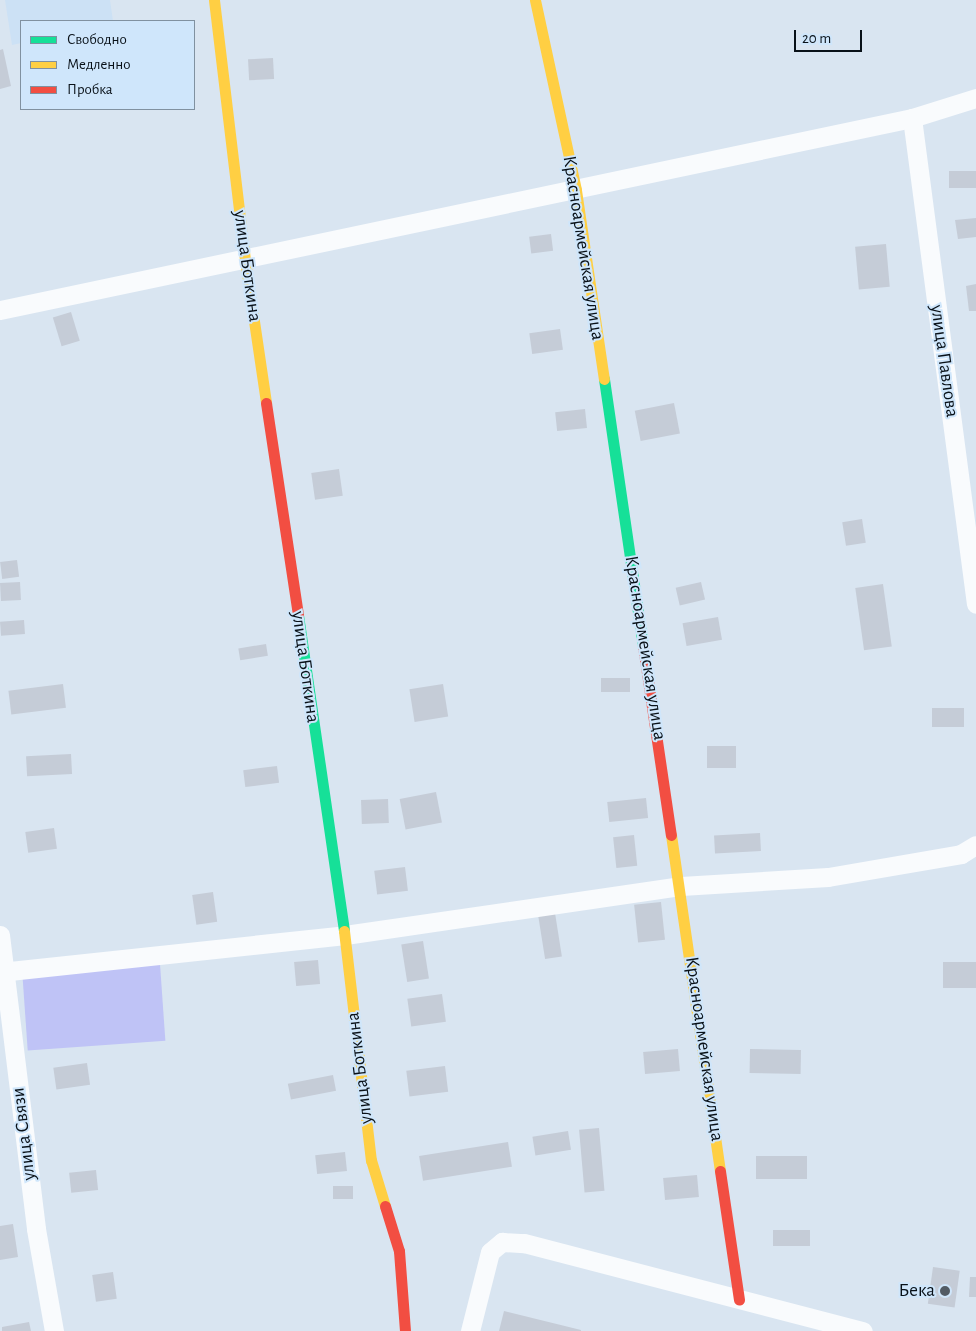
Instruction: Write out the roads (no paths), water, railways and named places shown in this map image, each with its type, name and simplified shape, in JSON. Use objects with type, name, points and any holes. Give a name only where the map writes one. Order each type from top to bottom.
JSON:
[{"type":"street","name":"улица Боткина","points":[[214,0],[245,260],[345,935],[371,1160],[399,1251],[405,1331]]},
{"type":"street","name":"Красноармейская улица","points":[[535,0],[576,190],[681,886],[740,1300]]},
{"type":"street","points":[[0,310],[245,260],[912,118],[976,98]]},
{"type":"street","name":"улица Павлова","points":[[912,118],[976,604]]},
{"type":"street","points":[[2,972],[345,935],[681,886],[828,877],[961,854],[976,845]]},
{"type":"street","name":"улица Связи","points":[[0,935],[2,972],[36,1229],[54,1331]]},
{"type":"street","points":[[470,1331],[490,1252],[502,1242],[524,1243],[863,1331]]},
{"type":"place","name":"Бека","points":[[945,1291]]}]
